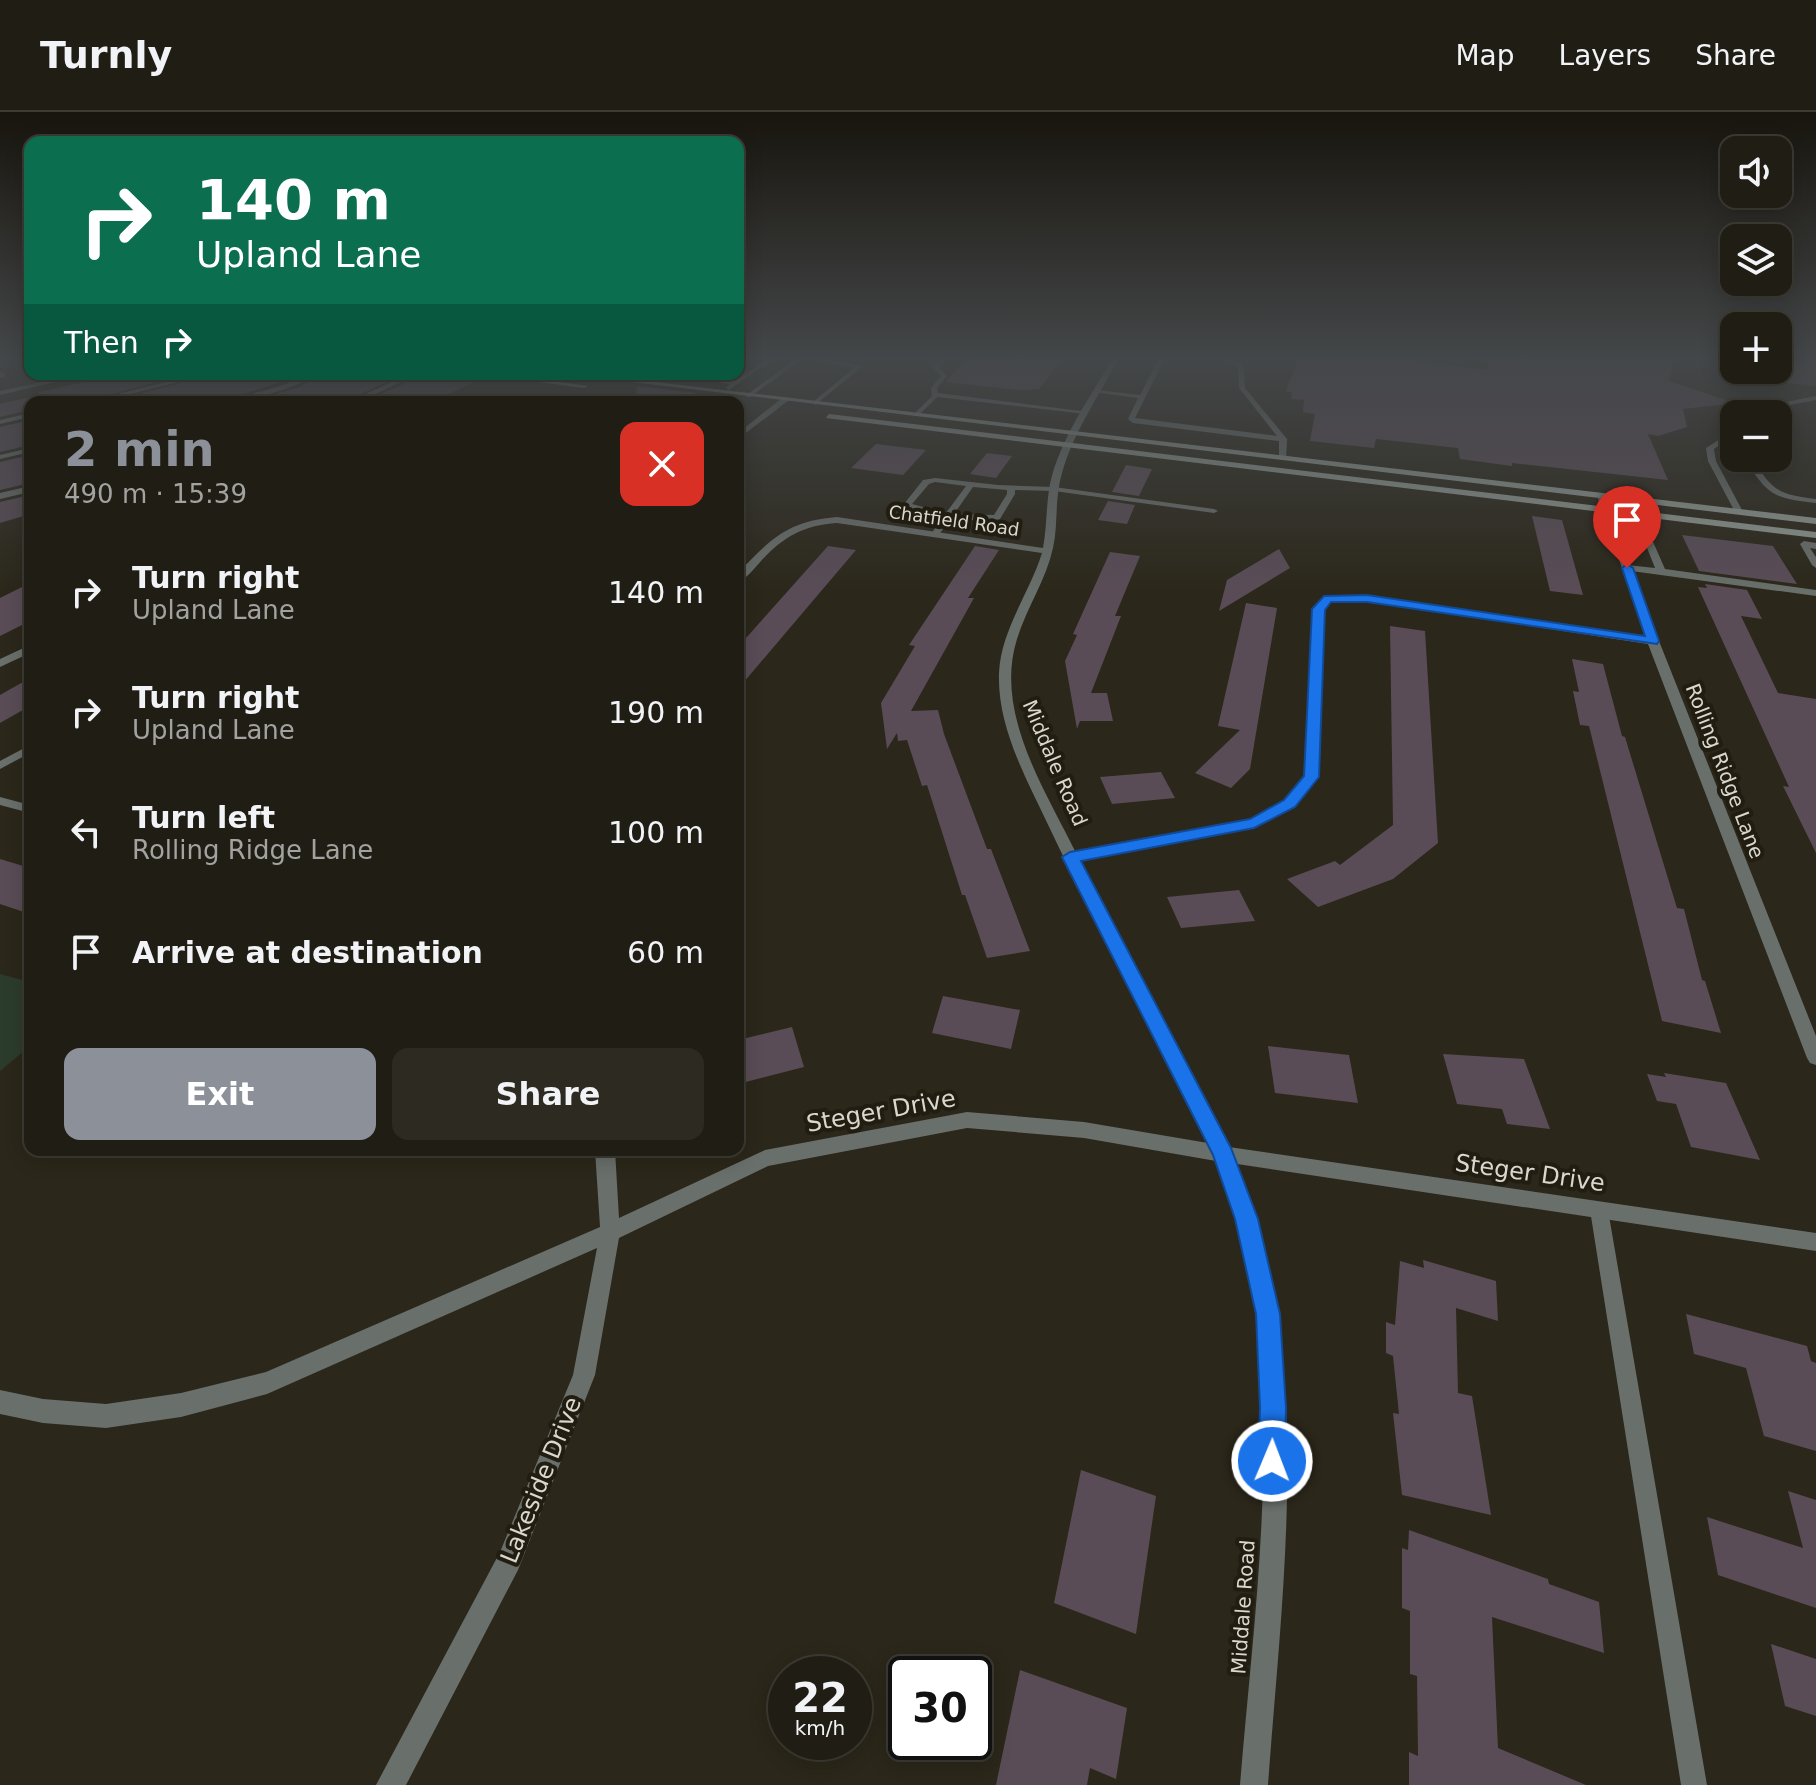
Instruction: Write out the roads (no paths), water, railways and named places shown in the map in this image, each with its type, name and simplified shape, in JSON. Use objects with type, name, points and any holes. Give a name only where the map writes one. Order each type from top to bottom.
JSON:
[{"type":"main road","points":[[1072,438],[1610,517],[1816,535]]},
{"type":"main road","points":[[1073,438],[1283,458],[1816,521]]},
{"type":"street","name":"Middale Road","points":[[1072,438],[1054,489],[1047,551],[1011,640],[1005,667],[1005,701],[1019,747],[1070,857],[1223,1154],[1247,1219],[1268,1314],[1273,1408],[1270,1540],[1254,1785]]},
{"type":"street","points":[[0,496],[24,490]]},
{"type":"street","name":"Rolling Ridge Lane","points":[[1601,496],[1653,641],[1816,1058]]},
{"type":"street","name":"Chatfield Road","points":[[744,573],[785,531],[815,521],[857,523],[1047,551]]},
{"type":"street","points":[[1070,857],[1254,823],[1290,804],[1311,777],[1319,609],[1328,599],[1367,598],[1653,641]]},
{"type":"street","points":[[0,664],[24,651]]},
{"type":"street","points":[[0,801],[24,807]]},
{"type":"street","name":"Steger Drive","points":[[0,1402],[43,1411],[106,1416],[181,1405],[267,1383],[610,1232],[765,1158],[967,1120],[1084,1130],[1223,1154],[1816,1242]]},
{"type":"street","name":"Lakeside Drive","points":[[390,1785],[509,1561],[584,1375],[610,1232],[605,1156]]},
{"type":"lane","points":[[1275,438],[1283,439],[1283,458]]},
{"type":"lane","points":[[1720,443],[1710,448],[1712,461],[1739,512]]},
{"type":"lane","points":[[0,457],[24,451]]},
{"type":"lane","points":[[1757,472],[1770,492],[1782,497],[1816,501]]},
{"type":"lane","points":[[1011,487],[1011,494],[997,517],[990,519],[948,516],[911,508],[908,504],[926,482],[935,480],[1054,489],[1214,511]]},
{"type":"lane","points":[[935,534],[971,484]]},
{"type":"lane","points":[[1610,517],[1643,528],[1661,571]]},
{"type":"lane","points":[[1816,546],[1804,544],[1816,565]]},
{"type":"lane","points":[[1627,568],[1816,593]]},
{"type":"lane","points":[[0,766],[24,752]]},
{"type":"lane","points":[[1599,1210],[1694,1785]]}]
